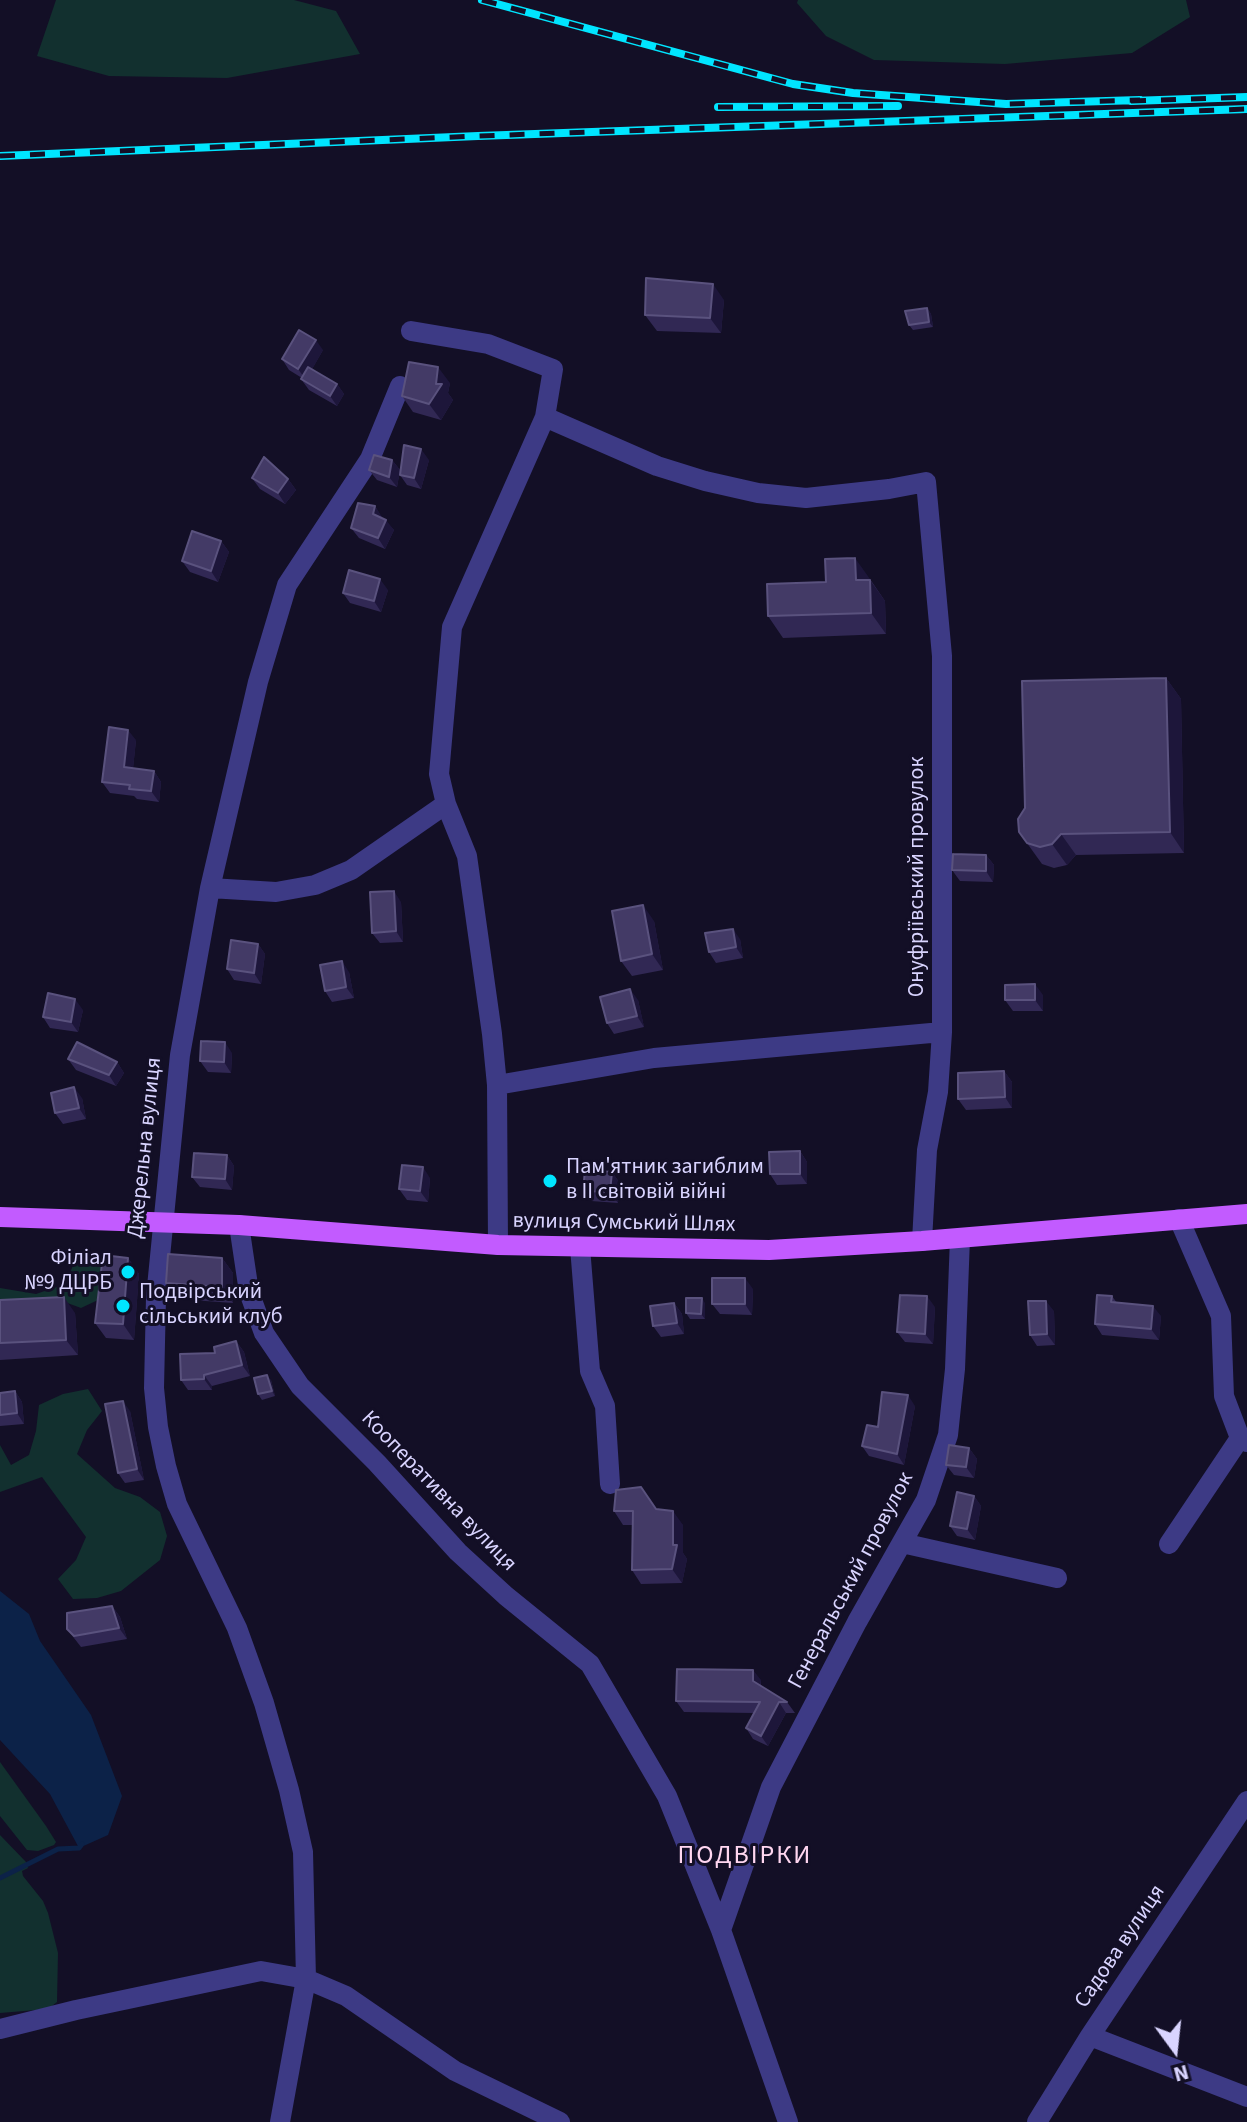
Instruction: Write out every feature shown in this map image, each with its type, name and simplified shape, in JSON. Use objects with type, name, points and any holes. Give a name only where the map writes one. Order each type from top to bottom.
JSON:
[{"type":"main road","name":"вулиця Сумський Шлях","points":[[0,1217],[239,1225],[498,1245],[769,1250],[922,1241],[1247,1214]]},
{"type":"street","points":[[411,331],[488,344],[553,369],[545,417],[452,627],[439,774],[446,804],[467,856],[477,915],[497,1085],[498,1245]]},
{"type":"street","name":"Джерельна вулиця","points":[[280,2122],[306,1979],[303,1852],[264,1703],[237,1628],[177,1504],[158,1427],[154,1388],[156,1297],[180,1055],[210,888],[258,682],[287,585],[370,459],[400,386]]},
{"type":"street","name":"Онуфріївський провулок","points":[[545,417],[657,466],[758,493],[806,498],[926,482],[942,656],[942,1032],[938,1092],[927,1150],[922,1241]]},
{"type":"street","points":[[210,888],[276,892],[315,885],[351,870],[446,804]]},
{"type":"street","points":[[497,1085],[654,1058],[942,1032]]},
{"type":"street","points":[[1169,1544],[1244,1440],[1224,1396],[1221,1316],[1179,1219]]},
{"type":"street","name":"Кооперативна вулиця","points":[[239,1225],[249,1292],[264,1333],[300,1386],[377,1463],[458,1552],[506,1596],[590,1664],[667,1796],[721,1930],[788,2122]]},
{"type":"street","name":"Генеральський провулок","points":[[721,1930],[771,1787],[857,1622],[926,1500],[948,1435],[955,1369],[960,1238]]},
{"type":"street","points":[[580,1247],[590,1371],[605,1406],[610,1484]]},
{"type":"street","points":[[902,1543],[1057,1578]]},
{"type":"street","name":"Садова вулиця","points":[[1037,2122],[1090,2036],[1247,1801]]},
{"type":"street","points":[[0,2029],[261,1971],[306,1979],[346,1996],[455,2071],[560,2122]]},
{"type":"street","points":[[1090,2036],[1247,2097]]},
{"type":"green space","points":[[56,0],[294,0],[336,11],[360,54],[227,78],[109,76],[37,56]]},
{"type":"green space","points":[[798,0],[1186,0],[1190,17],[1132,53],[1005,64],[874,60],[826,36],[797,3]]},
{"type":"green space","points":[[78,1254],[104,1262],[98,1300],[81,1308],[62,1301],[0,1320],[0,1288],[36,1294],[65,1284]]},
{"type":"green space","points":[[88,1389],[102,1411],[87,1430],[77,1454],[115,1488],[140,1497],[160,1512],[167,1536],[160,1560],[121,1591],[97,1598],[73,1599],[58,1579],[76,1560],[86,1537],[42,1477],[0,1492],[0,1445],[11,1465],[29,1455],[39,1405],[63,1394]]},
{"type":"green space","points":[[0,1762],[46,1826],[56,1842],[54,1845],[38,1851],[27,1850],[0,1816]]},
{"type":"green space","points":[[0,1835],[26,1862],[28,1868],[22,1871],[23,1876],[43,1901],[48,1913],[58,1953],[57,2002],[48,2009],[0,2013]]},
{"type":"water","points":[[0,1591],[29,1614],[40,1641],[91,1715],[122,1796],[108,1835],[79,1848],[50,1794],[0,1740]]},
{"type":"building","points":[[646,278],[713,284],[710,318],[645,315]]},
{"type":"building","points":[[927,308],[929,322],[909,325],[905,311]]},
{"type":"building","points":[[299,330],[316,340],[298,369],[282,359]]},
{"type":"building","points":[[409,362],[438,367],[436,384],[442,384],[429,404],[402,396]]},
{"type":"building","points":[[308,367],[337,384],[330,396],[301,379]]},
{"type":"building","points":[[404,445],[421,449],[414,478],[400,475]]},
{"type":"building","points":[[374,455],[392,460],[389,477],[369,470]]},
{"type":"building","points":[[264,457],[288,479],[278,493],[252,478]]},
{"type":"building","points":[[358,503],[375,506],[373,514],[386,520],[378,538],[351,528]]},
{"type":"building","points":[[192,531],[221,541],[211,571],[182,561]]},
{"type":"building","points":[[855,558],[856,580],[870,580],[871,613],[768,616],[767,584],[826,582],[825,559]]},
{"type":"building","points":[[349,570],[380,579],[374,601],[343,593]]},
{"type":"building","points":[[1166,678],[1170,832],[1061,834],[1052,844],[1040,847],[1027,843],[1019,832],[1018,819],[1025,808],[1022,681]]},
{"type":"building","points":[[109,727],[128,730],[124,767],[154,771],[151,791],[102,782]]},
{"type":"building","points":[[953,854],[986,855],[986,871],[952,870]]},
{"type":"building","points":[[394,891],[396,931],[372,933],[370,892]]},
{"type":"building","points":[[643,905],[652,954],[621,961],[612,911]]},
{"type":"building","points":[[733,929],[736,947],[709,952],[705,933]]},
{"type":"building","points":[[231,940],[258,944],[254,973],[227,969]]},
{"type":"building","points":[[342,961],[346,987],[325,991],[320,965]]},
{"type":"building","points":[[1035,984],[1035,1000],[1005,1000],[1005,985]]},
{"type":"building","points":[[630,989],[637,1016],[607,1023],[600,997]]},
{"type":"building","points":[[48,993],[75,999],[71,1022],[43,1017]]},
{"type":"building","points":[[201,1041],[225,1042],[224,1062],[200,1061]]},
{"type":"building","points":[[77,1042],[117,1062],[109,1075],[68,1059]]},
{"type":"building","points":[[1004,1071],[1005,1097],[958,1099],[958,1073]]},
{"type":"building","points":[[74,1087],[79,1108],[55,1113],[51,1093]]},
{"type":"building","points":[[800,1151],[800,1174],[770,1174],[769,1152]]},
{"type":"building","points":[[194,1153],[227,1155],[225,1179],[192,1177]]},
{"type":"building","points":[[402,1165],[423,1167],[420,1191],[399,1189]]},
{"type":"building","points":[[585,1170],[612,1172],[610,1192],[583,1191]]},
{"type":"building","points":[[168,1254],[222,1258],[222,1287],[166,1283]]},
{"type":"building","points":[[103,1255],[128,1258],[123,1324],[95,1323]]},
{"type":"building","points":[[712,1278],[745,1278],[745,1304],[712,1304]]},
{"type":"building","points":[[900,1295],[927,1296],[925,1334],[897,1332]]},
{"type":"building","points":[[1097,1295],[1112,1296],[1111,1302],[1153,1306],[1151,1329],[1095,1324]]},
{"type":"building","points":[[64,1297],[66,1340],[0,1343],[0,1300]]},
{"type":"building","points":[[686,1298],[702,1298],[701,1314],[686,1313]]},
{"type":"building","points":[[1028,1301],[1046,1301],[1047,1334],[1030,1335]]},
{"type":"building","points":[[674,1303],[677,1323],[653,1326],[650,1306]]},
{"type":"building","points":[[236,1341],[242,1365],[204,1375],[204,1379],[181,1380],[180,1354],[215,1353],[214,1347]]},
{"type":"building","points":[[267,1375],[272,1391],[258,1394],[254,1378]]},
{"type":"building","points":[[15,1391],[17,1413],[0,1415],[0,1393]]},
{"type":"building","points":[[882,1392],[908,1395],[897,1454],[862,1446],[867,1425],[878,1427]]},
{"type":"building","points":[[123,1401],[137,1469],[118,1473],[105,1404]]},
{"type":"building","points":[[949,1445],[969,1448],[966,1467],[946,1465]]},
{"type":"building","points":[[641,1487],[656,1509],[673,1511],[673,1545],[677,1545],[672,1569],[632,1570],[633,1511],[614,1511],[616,1490]]},
{"type":"building","points":[[957,1492],[974,1496],[967,1529],[950,1526]]},
{"type":"building","points":[[112,1606],[119,1628],[74,1636],[67,1629],[67,1613]]},
{"type":"building","points":[[677,1669],[753,1670],[753,1681],[787,1702],[779,1702],[761,1736],[746,1728],[760,1702],[676,1701]]},
{"type":"waterway","points":[[0,1878],[58,1849],[79,1848],[82,1844]]},
{"type":"railway","points":[[482,0],[793,84],[853,93],[1006,104],[1140,100]]},
{"type":"railway","points":[[1131,101],[1247,97]]},
{"type":"railway","points":[[718,107],[898,106]]},
{"type":"railway","points":[[0,156],[1247,109]]},
{"type":"place","name":"Пам'ятник загиблим в II світовій війні","points":[[550,1181]]},
{"type":"place","name":"Філіал №9 ДЦРБ","points":[[128,1272]]},
{"type":"place","name":"Подвірський сільський клуб","points":[[123,1306]]},
{"type":"district","name":"ПОДВІРКИ","points":[[745,1857]]}]
